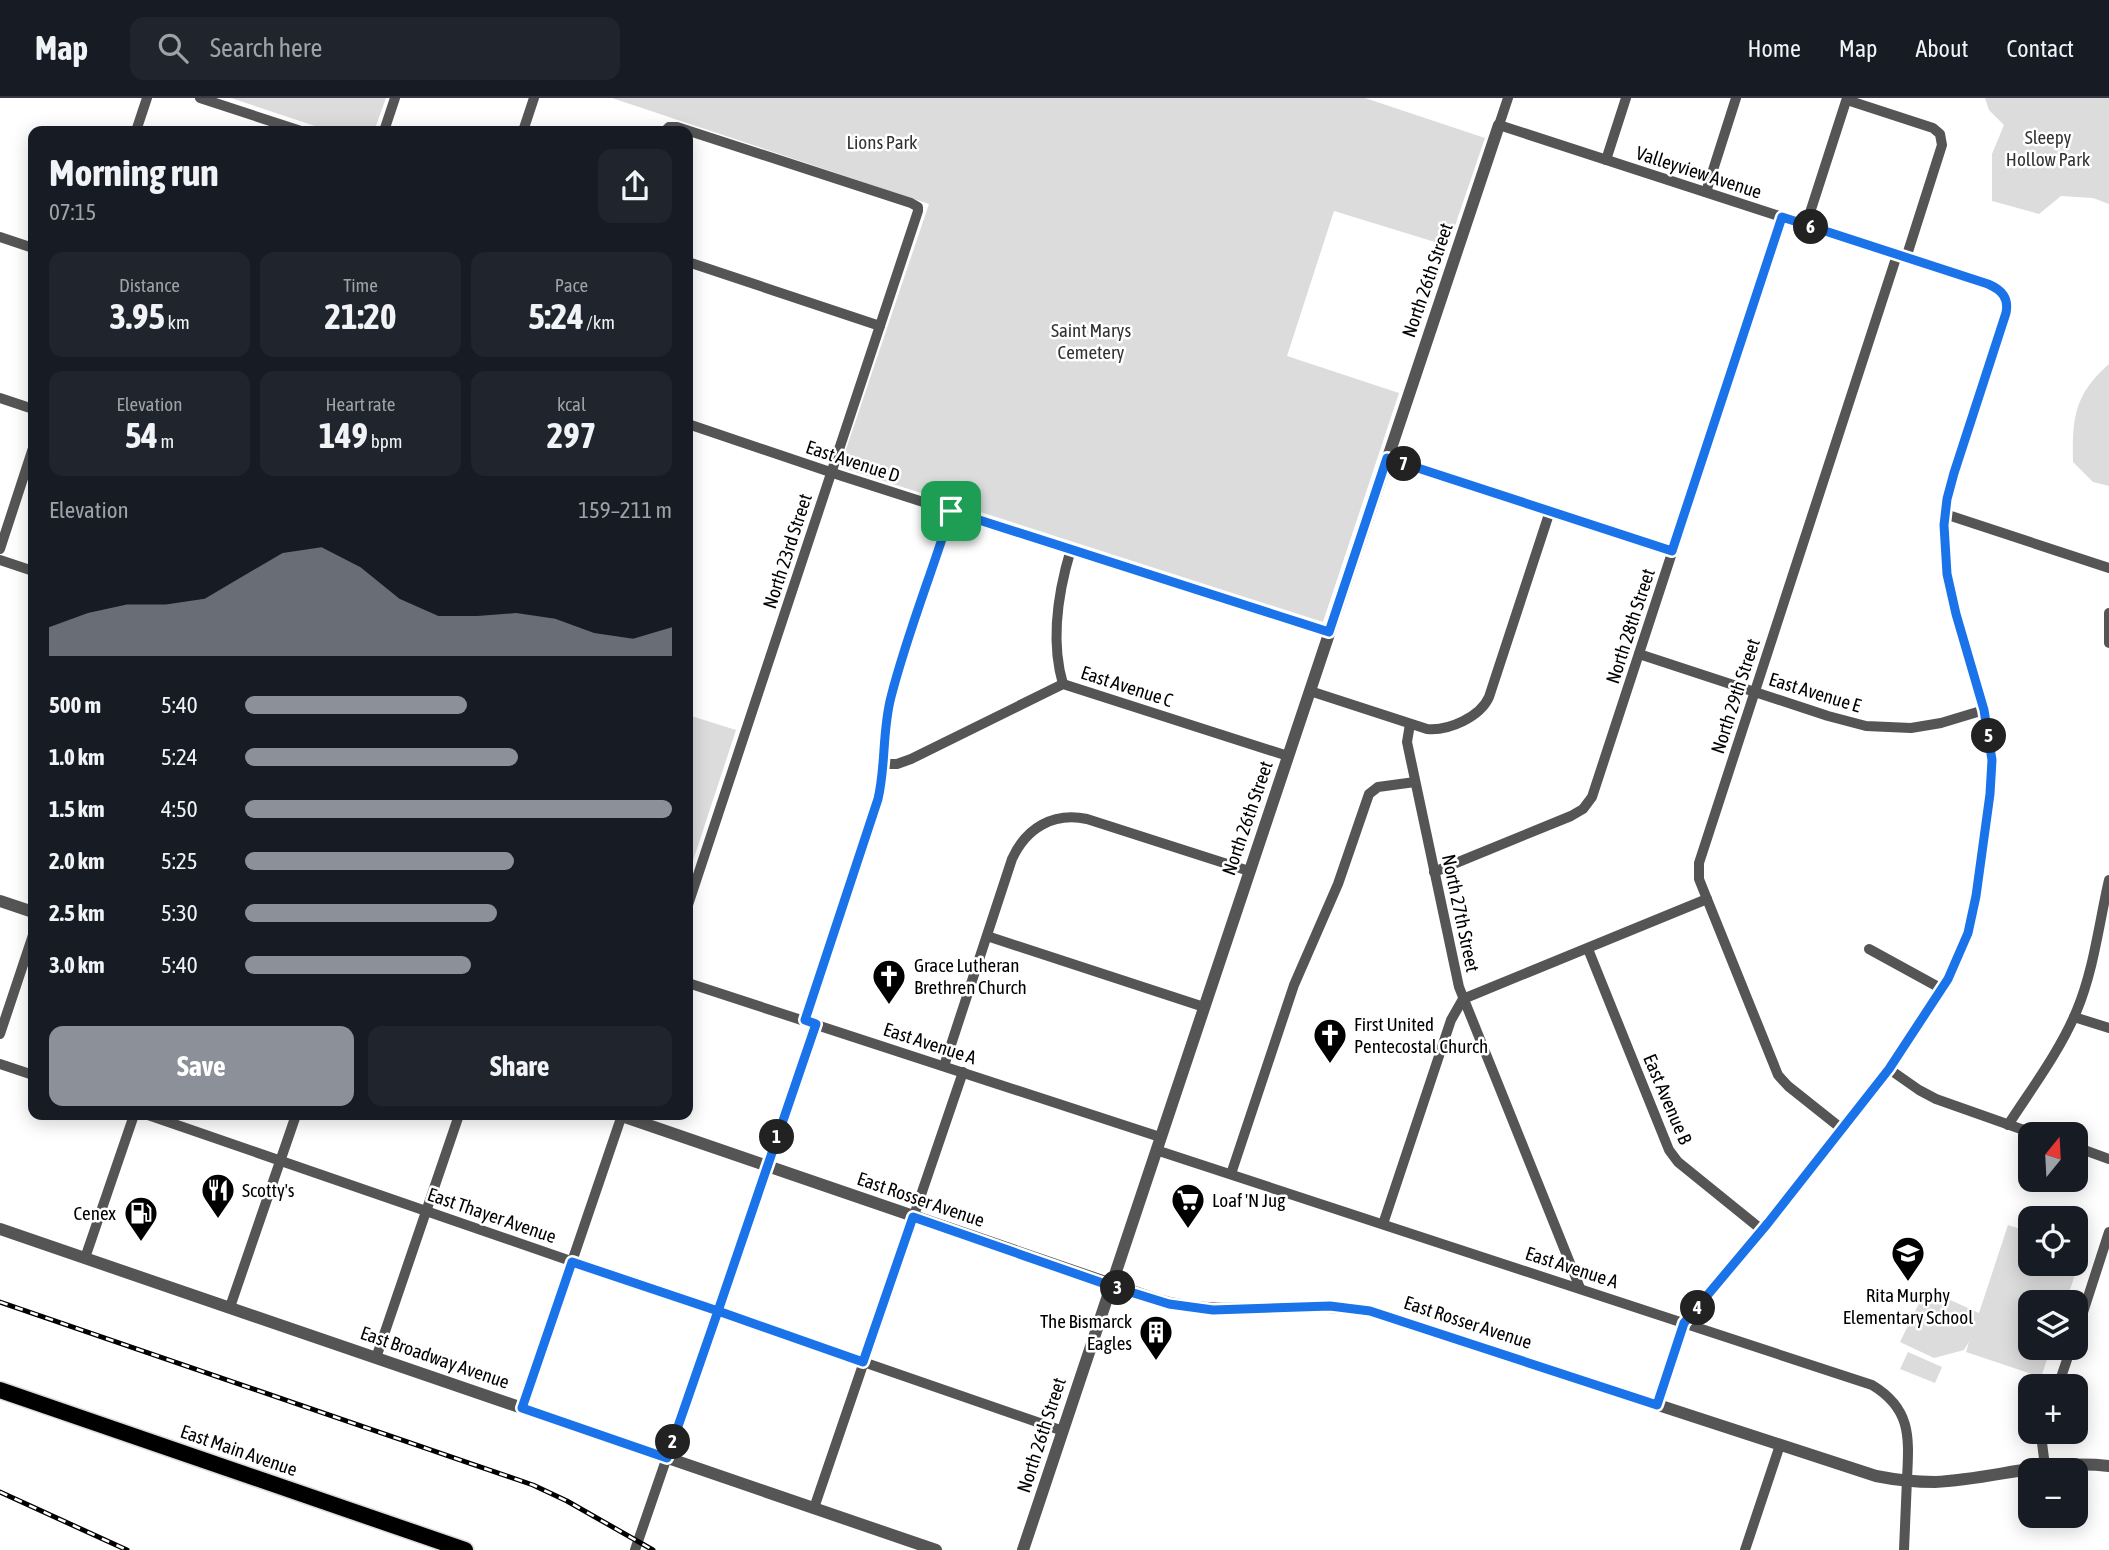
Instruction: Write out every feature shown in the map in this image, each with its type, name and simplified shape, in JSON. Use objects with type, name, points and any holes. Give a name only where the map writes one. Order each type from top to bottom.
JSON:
[{"type":"main road","name":"East Main Avenue","points":[[0,1390],[465,1550]]},
{"type":"street","points":[[138,126],[147,98]]},
{"type":"street","points":[[200,98],[284,126]]},
{"type":"street","points":[[386,126],[395,98]]},
{"type":"street","points":[[525,126],[534,98]]},
{"type":"street","name":"North 26th Street","points":[[1023,1550],[1508,98]]},
{"type":"street","points":[[1606,160],[1626,98]]},
{"type":"street","points":[[1706,192],[1736,98]]},
{"type":"street","points":[[1806,225],[1847,99]]},
{"type":"street","name":"North 29th Street","points":[[1707,899],[1699,879],[1699,863],[1754,692],[1942,145],[1940,134],[1933,128],[1847,99]]},
{"type":"street","name":"Valleyview Avenue","points":[[1499,125],[1988,284],[2001,291],[2005,296],[2006,313],[1954,473],[1945,514]]},
{"type":"street","name":"North 23rd Street","points":[[693,132],[918,207],[918,215],[693,890]]},
{"type":"street","name":"North 28th Street","points":[[1434,872],[1571,816],[1583,809],[1595,790],[1782,217]]},
{"type":"street","points":[[0,237],[28,246]]},
{"type":"street","points":[[693,264],[880,326]]},
{"type":"street","points":[[0,398],[28,407]]},
{"type":"street","name":"East Avenue D","points":[[693,426],[831,473],[1329,632]]},
{"type":"street","points":[[1387,458],[1672,551]]},
{"type":"street","points":[[0,550],[28,463]]},
{"type":"street","points":[[1310,691],[1427,729],[1443,729],[1481,709],[1489,697],[1550,510]]},
{"type":"street","points":[[805,1020],[878,799],[891,697],[951,511]]},
{"type":"street","points":[[1657,1405],[1684,1323],[1762,1230],[1889,1069],[1942,989],[1964,944],[1976,896],[1991,782],[1991,747],[1984,710],[1949,584],[1944,552],[1945,514],[2109,568]]},
{"type":"street","points":[[1063,684],[1057,639],[1058,603],[1071,549]]},
{"type":"street","points":[[0,560],[28,569]]},
{"type":"street","points":[[2109,613],[2109,643]]},
{"type":"street","name":"East Avenue E","points":[[1639,654],[1839,720],[1881,728],[1926,726],[1984,710]]},
{"type":"street","name":"East Avenue C","points":[[884,764],[911,760],[1063,684],[1288,756]]},
{"type":"street","name":"North 27th Street","points":[[1382,1224],[1451,1020],[1464,999],[1459,987],[1407,742],[1410,724]]},
{"type":"street","points":[[1231,1174],[1298,975],[1341,875],[1371,791],[1378,787],[1415,782]]},
{"type":"street","points":[[944,1066],[1016,851],[1036,827],[1065,817],[1087,819],[1250,871]]},
{"type":"street","points":[[2008,1125],[2074,1017],[2106,910],[2109,880]]},
{"type":"street","points":[[1580,1288],[1464,999],[1707,899],[1778,1075],[1842,1129]]},
{"type":"street","points":[[0,901],[28,910]]},
{"type":"street","points":[[987,936],[1204,1007]]},
{"type":"street","name":"East Avenue B","points":[[1588,949],[1669,1150],[1678,1162],[1762,1230]]},
{"type":"street","points":[[1869,949],[1942,989]]},
{"type":"street","points":[[0,1034],[28,950]]},
{"type":"street","name":"East Avenue A","points":[[693,985],[1160,1137]]},
{"type":"street","points":[[2074,1017],[2109,1028]]},
{"type":"street","points":[[635,1550],[816,1024]]},
{"type":"street","points":[[0,1064],[28,1073]]},
{"type":"street","points":[[1889,1069],[1936,1099],[2018,1128]]},
{"type":"street","points":[[814,1508],[963,1072]]},
{"type":"street","points":[[85,1258],[132,1120]]},
{"type":"street","name":"East Thayer Avenue","points":[[163,1120],[1063,1431]]},
{"type":"street","points":[[230,1307],[294,1120]]},
{"type":"street","points":[[376,1358],[457,1120]]},
{"type":"street","points":[[522,1408],[619,1120]]},
{"type":"street","name":"East Rosser Avenue","points":[[635,1120],[1169,1304],[1213,1310],[1330,1306],[1370,1311],[1864,1473],[1907,1481],[1934,1482],[2018,1470]]},
{"type":"street","name":"East Avenue A","points":[[1156,1150],[1861,1381],[1881,1391],[1898,1407],[1907,1430],[1909,1449],[1904,1550]]},
{"type":"street","points":[[2088,1151],[2109,1158]]},
{"type":"street","name":"East Broadway Avenue","points":[[0,1228],[936,1550]]},
{"type":"street","points":[[2088,1297],[2109,1232]]},
{"type":"street","points":[[1745,1550],[1780,1445]]},
{"type":"street","name":"East Rosser Avenue","points":[[2088,1464],[2109,1466]]},
{"type":"green space","points":[[231,98],[386,98],[376,126],[315,126]]},
{"type":"green space","name":"Saint Marys Cemetery","points":[[612,98],[1365,98],[1485,138],[1448,246],[1334,211],[1287,356],[1399,393],[1323,622],[840,467],[929,204]]},
{"type":"green space","name":"Sleepy Hollow Park","points":[[1985,98],[2109,98],[2109,204],[2093,198],[2061,196],[2039,214],[1992,201],[1992,154],[2004,125],[1989,110]]},
{"type":"green space","points":[[2109,364],[2109,486],[2093,482],[2073,462],[2073,432],[2082,397],[2097,375]]},
{"type":"green space","points":[[693,717],[736,730],[693,861]]},
{"type":"green space","points":[[2008,1225],[2018,1228],[2018,1276],[2074,1276],[2070,1290],[2018,1290],[2018,1360],[2047,1360],[2042,1374],[2032,1374],[1966,1352],[1969,1342],[1964,1350],[1934,1358],[1900,1342],[1926,1289],[1979,1313]]},
{"type":"green space","points":[[1908,1352],[1942,1367],[1935,1383],[1900,1369]]},
{"type":"railway","points":[[0,1302],[533,1485],[567,1501],[653,1550]]},
{"type":"railway","points":[[0,1492],[127,1550]]},
{"type":"place","name":"Grace Lutheran Brethren Church","points":[[889,1006]]},
{"type":"place","name":"First United Pentecostal Church","points":[[1330,1065]]},
{"type":"place","name":"Scotty's","points":[[218,1220]]},
{"type":"place","name":"Loaf 'N Jug","points":[[1188,1230]]},
{"type":"place","name":"Cenex","points":[[141,1243]]},
{"type":"place","name":"Rita Murphy Elementary School","points":[[1908,1283]]},
{"type":"place","name":"The Bismarck Eagles","points":[[1156,1362]]},
{"type":"route","points":[[951,511],[888,708],[884,764],[878,799],[805,1020],[816,1024],[718,1311],[572,1262],[522,1408],[667,1458],[718,1311],[863,1362],[913,1217],[1169,1304],[1213,1310],[1330,1306],[1370,1311],[1657,1405],[1684,1323],[1768,1223],[1889,1069],[1948,979],[1968,933],[1976,896],[1992,760],[1984,710],[1949,584],[1944,552],[1944,525],[1954,473],[2006,313],[2005,296],[1988,284],[1782,217],[1672,551],[1387,458],[1329,632],[951,511]]},
{"type":"park label","name":"Lions Park","points":[[882,142]]}]
